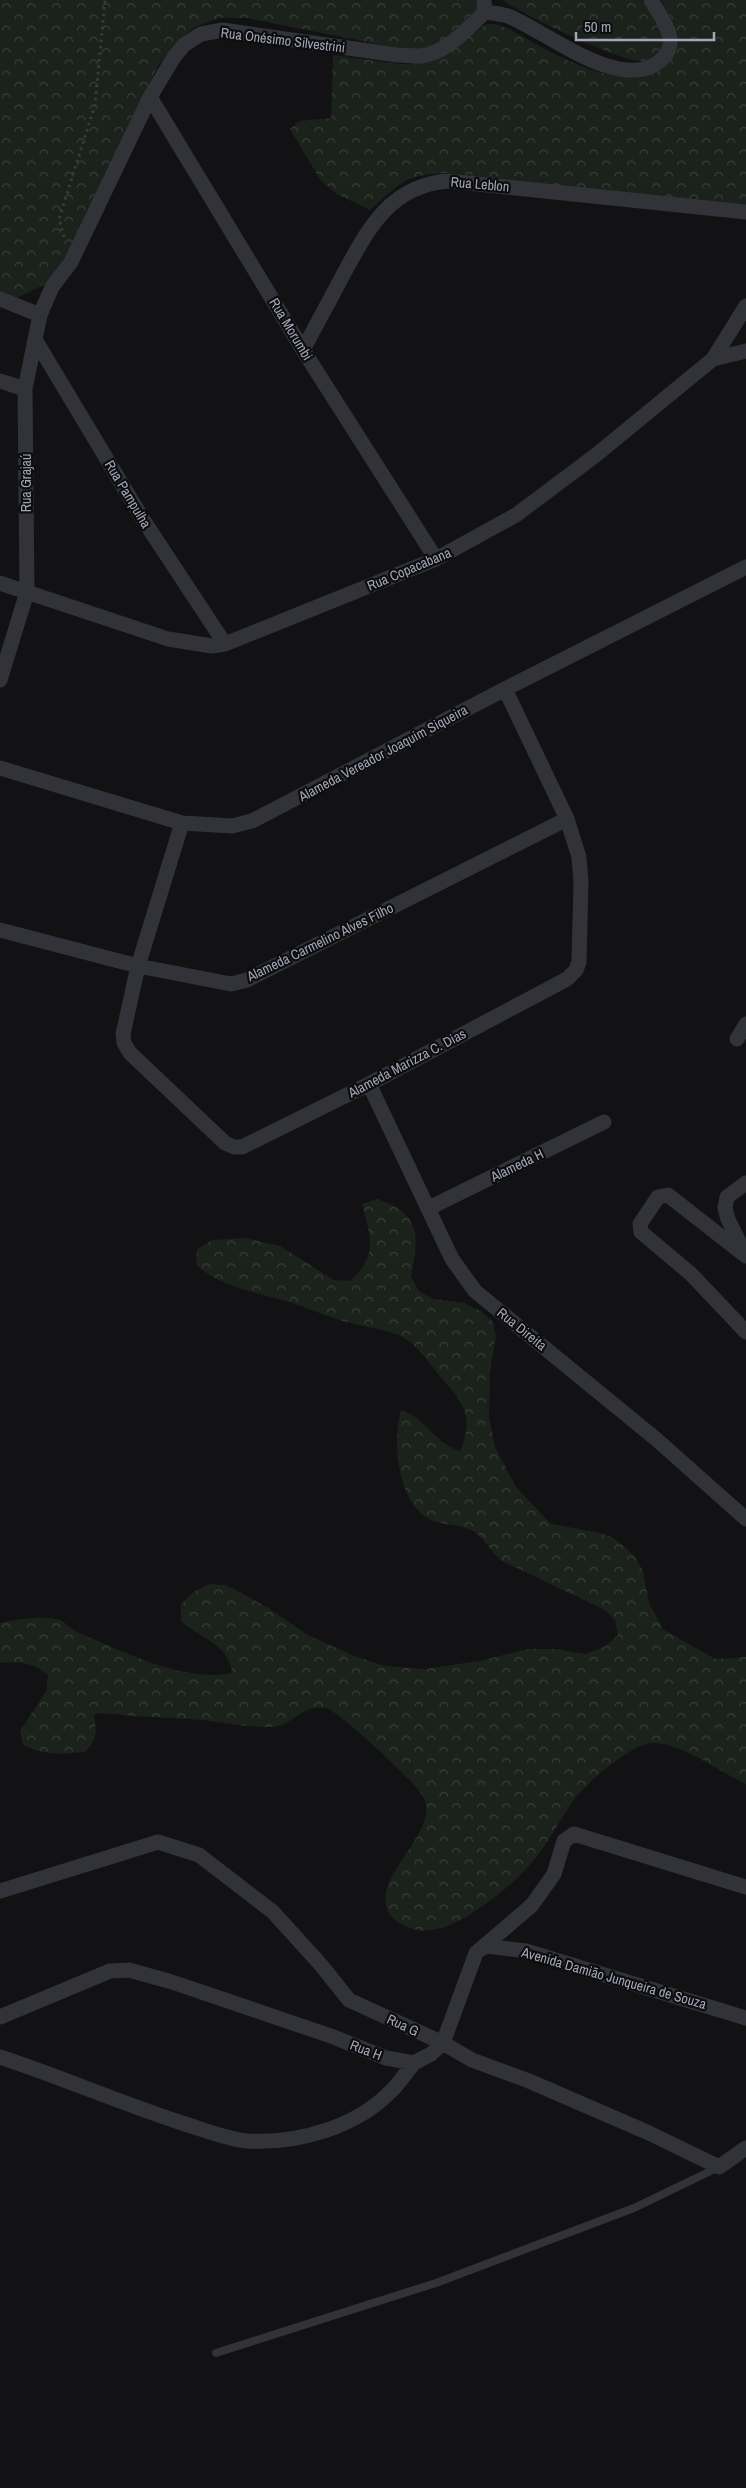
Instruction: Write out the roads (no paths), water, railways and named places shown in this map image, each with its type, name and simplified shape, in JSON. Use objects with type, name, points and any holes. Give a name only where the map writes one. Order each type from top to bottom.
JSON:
[{"type":"street","points":[[485,6],[576,53],[600,63],[641,70],[660,62],[669,52],[672,40],[670,32],[651,0]]},
{"type":"street","name":"Rua Onésimo Silvestrini","points":[[52,287],[71,262],[150,97],[174,57],[184,45],[200,34],[224,30],[397,55],[422,56],[439,49],[457,37],[485,6]]},
{"type":"street","name":"Rua Morumbi","points":[[150,97],[303,350],[436,559]]},
{"type":"street","name":"Rua Leblon","points":[[303,350],[367,231],[388,207],[405,193],[430,182],[449,181],[746,212]]},
{"type":"street","name":"Rua Grajaú","points":[[0,680],[27,592],[26,389],[40,315],[52,287]]},
{"type":"street","points":[[0,299],[40,315]]},
{"type":"street","name":"Rua Copacabana","points":[[0,583],[168,639],[212,646],[225,644],[436,559],[516,515],[596,455],[713,359],[746,306]]},
{"type":"street","name":"Rua Pampulha","points":[[36,341],[144,521],[225,644]]},
{"type":"street","points":[[713,359],[746,352]]},
{"type":"street","points":[[0,381],[26,389]]},
{"type":"street","name":"Alameda Vereador Joaquim Siqueira","points":[[0,768],[182,823],[232,826],[252,821],[505,689],[746,567]]},
{"type":"street","points":[[505,689],[567,819]]},
{"type":"street","name":"Alameda Carmelino Alves Filho","points":[[0,930],[138,966],[230,984],[247,980],[567,819]]},
{"type":"street","name":"Alameda Marizza C. Dias","points":[[138,966],[123,1034],[124,1043],[130,1053],[225,1143],[234,1147],[242,1147],[368,1084],[566,979],[576,970],[579,962],[581,882],[579,857],[567,819]]},
{"type":"street","points":[[138,966],[182,823]]},
{"type":"street","points":[[737,1039],[746,1024]]},
{"type":"street","name":"Rua Direita","points":[[368,1084],[452,1259],[475,1291],[656,1439],[746,1519]]},
{"type":"street","name":"Alameda H","points":[[429,1208],[604,1122]]},
{"type":"street","points":[[746,1183],[727,1197],[725,1208],[746,1255]]},
{"type":"street","points":[[746,1255],[668,1195],[658,1197],[640,1224],[641,1232],[692,1274],[746,1332]]},
{"type":"street","points":[[0,2057],[132,2107],[208,2131],[246,2140],[284,2140],[337,2127],[361,2114],[392,2090],[414,2063],[431,2054],[443,2043],[476,1954],[532,1905],[554,1874],[564,1841],[574,1834],[746,1887]]},
{"type":"street","name":"Rua G","points":[[0,1891],[158,1842],[199,1855],[273,1912],[321,1965],[349,2000],[443,2043]]},
{"type":"street","name":"Avenida Damião Junqueira de Souza","points":[[481,1948],[487,1946],[526,1951],[746,2018]]},
{"type":"street","name":"Rua H","points":[[0,2017],[110,1971],[130,1970],[172,1982],[331,2036],[377,2055],[414,2063]]},
{"type":"street","points":[[443,2043],[472,2060],[538,2085],[649,2133],[719,2167],[746,2148]]},
{"type":"lane","points":[[216,2353],[436,2283],[634,2208],[719,2167]]}]
